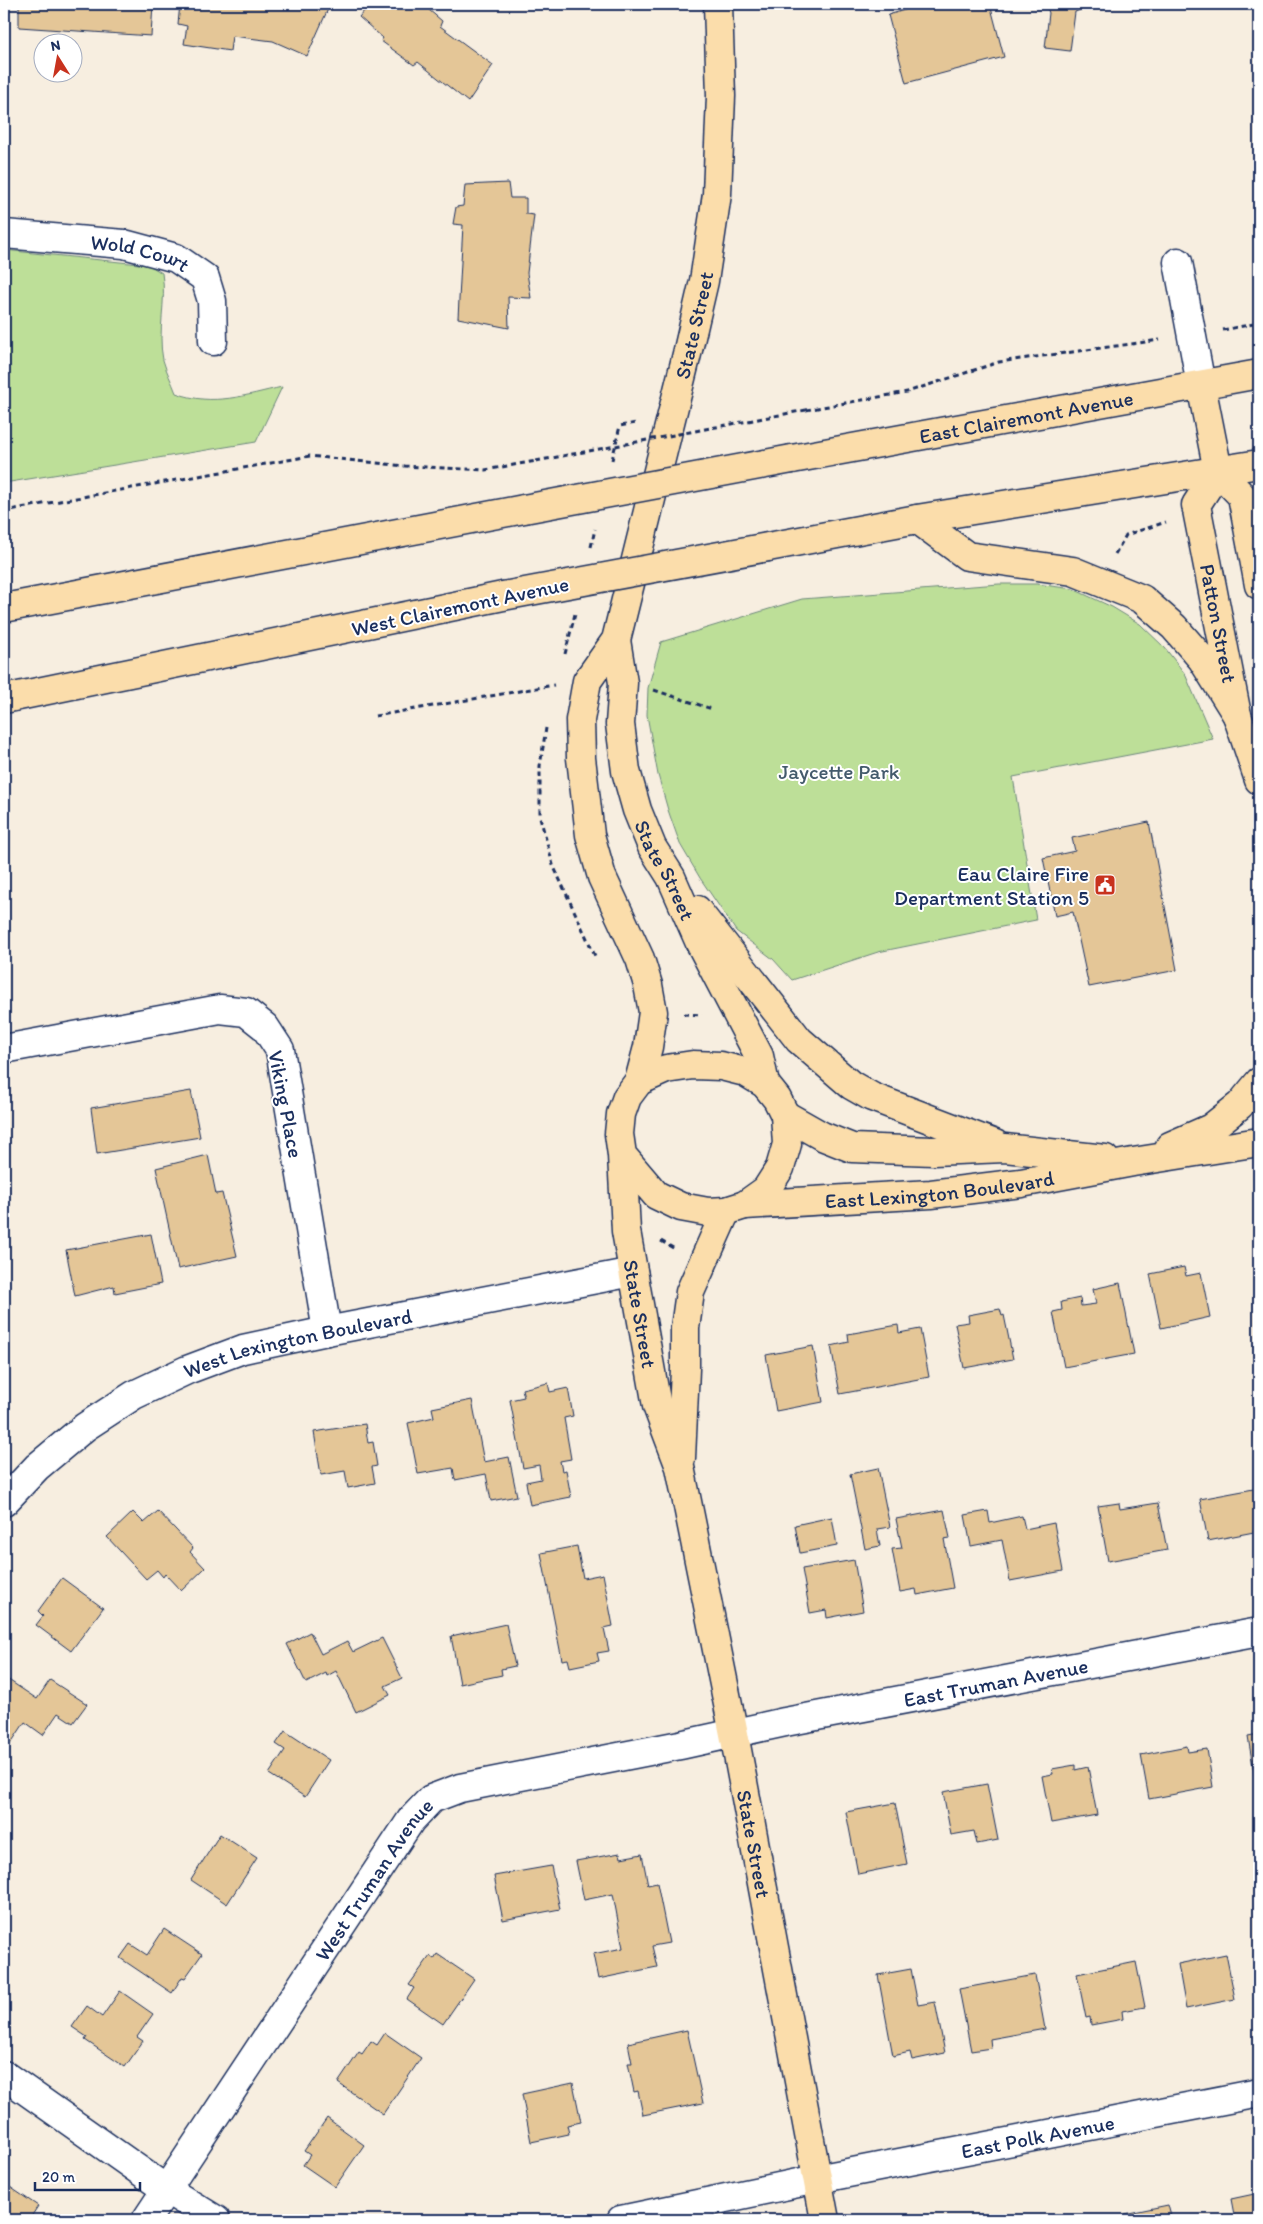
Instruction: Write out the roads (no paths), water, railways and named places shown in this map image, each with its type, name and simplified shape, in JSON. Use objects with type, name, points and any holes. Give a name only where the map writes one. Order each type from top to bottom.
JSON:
[{"type":"main road","name":"State Street","points":[[639,1081],[648,1047],[653,1012],[648,985],[640,959],[602,877],[590,835],[581,758],[580,720],[588,682],[616,640],[704,281],[717,194],[722,96],[718,4]]},
{"type":"main road","name":"East Clairemont Avenue","points":[[4,608],[792,459],[1202,386],[1259,374]]},
{"type":"main road","points":[[1202,386],[1218,471],[1242,496],[1259,585]]},
{"type":"main road","points":[[917,519],[1259,464]]},
{"type":"main road","name":"Patton Street","points":[[1218,471],[1196,505],[1237,715],[1259,780]]},
{"type":"main road","points":[[917,519],[967,556],[1073,571],[1142,599],[1174,627],[1202,659],[1237,715]]},
{"type":"main road","name":"West Clairemont Avenue","points":[[4,699],[503,596],[917,519]]},
{"type":"main road","name":"State Street","points":[[616,640],[623,683],[620,724],[626,771],[637,810],[652,847],[671,877],[700,943],[759,1056],[765,1084]]},
{"type":"main road","points":[[671,877],[798,1040],[851,1085],[872,1097],[1005,1148]]},
{"type":"main road","points":[[693,1064],[722,1066],[737,1070],[765,1084],[777,1099],[785,1115],[787,1144],[780,1168],[766,1190],[736,1208],[708,1212],[681,1208],[656,1195],[622,1155],[619,1134],[621,1114],[627,1097],[639,1081],[666,1069],[693,1064]]},
{"type":"main road","name":"East Lexington Boulevard","points":[[785,1115],[822,1136],[852,1148],[933,1151],[1005,1148],[1133,1162],[1211,1128],[1240,1105],[1259,1082]]},
{"type":"main road","name":"East Lexington Boulevard","points":[[736,1208],[931,1194],[1021,1183],[1133,1162],[1259,1142]]},
{"type":"main road","name":"State Street","points":[[622,1155],[626,1231],[657,1406],[680,1467],[734,1734],[825,2220]]},
{"type":"main road","name":"State Street","points":[[680,1467],[685,1328],[690,1292],[736,1208]]},
{"type":"street","name":"Wold Court","points":[[4,234],[124,244],[176,258],[205,278],[212,301],[212,341]]},
{"type":"street","points":[[1178,262],[1202,386]]},
{"type":"street","name":"Viking Place","points":[[4,1050],[220,1009],[246,1012],[265,1027],[280,1050],[327,1331]]},
{"type":"street","name":"West Lexington Boulevard","points":[[4,1502],[37,1467],[85,1427],[134,1396],[187,1370],[243,1350],[327,1331],[633,1272]]},
{"type":"street","name":"East Truman Avenue","points":[[734,1734],[794,1720],[1259,1632]]},
{"type":"street","name":"West Truman Avenue","points":[[146,2220],[411,1820],[431,1799],[460,1788],[734,1734]]},
{"type":"street","points":[[4,2075],[167,2190],[216,2220]]},
{"type":"street","name":"East Polk Avenue","points":[[621,2220],[817,2179],[1259,2093]]},
{"type":"place","name":"Eau Claire Fire Department Station 5","points":[[1105,885]]},
{"type":"park label","name":"Jaycette Park","points":[[839,771]]}]
